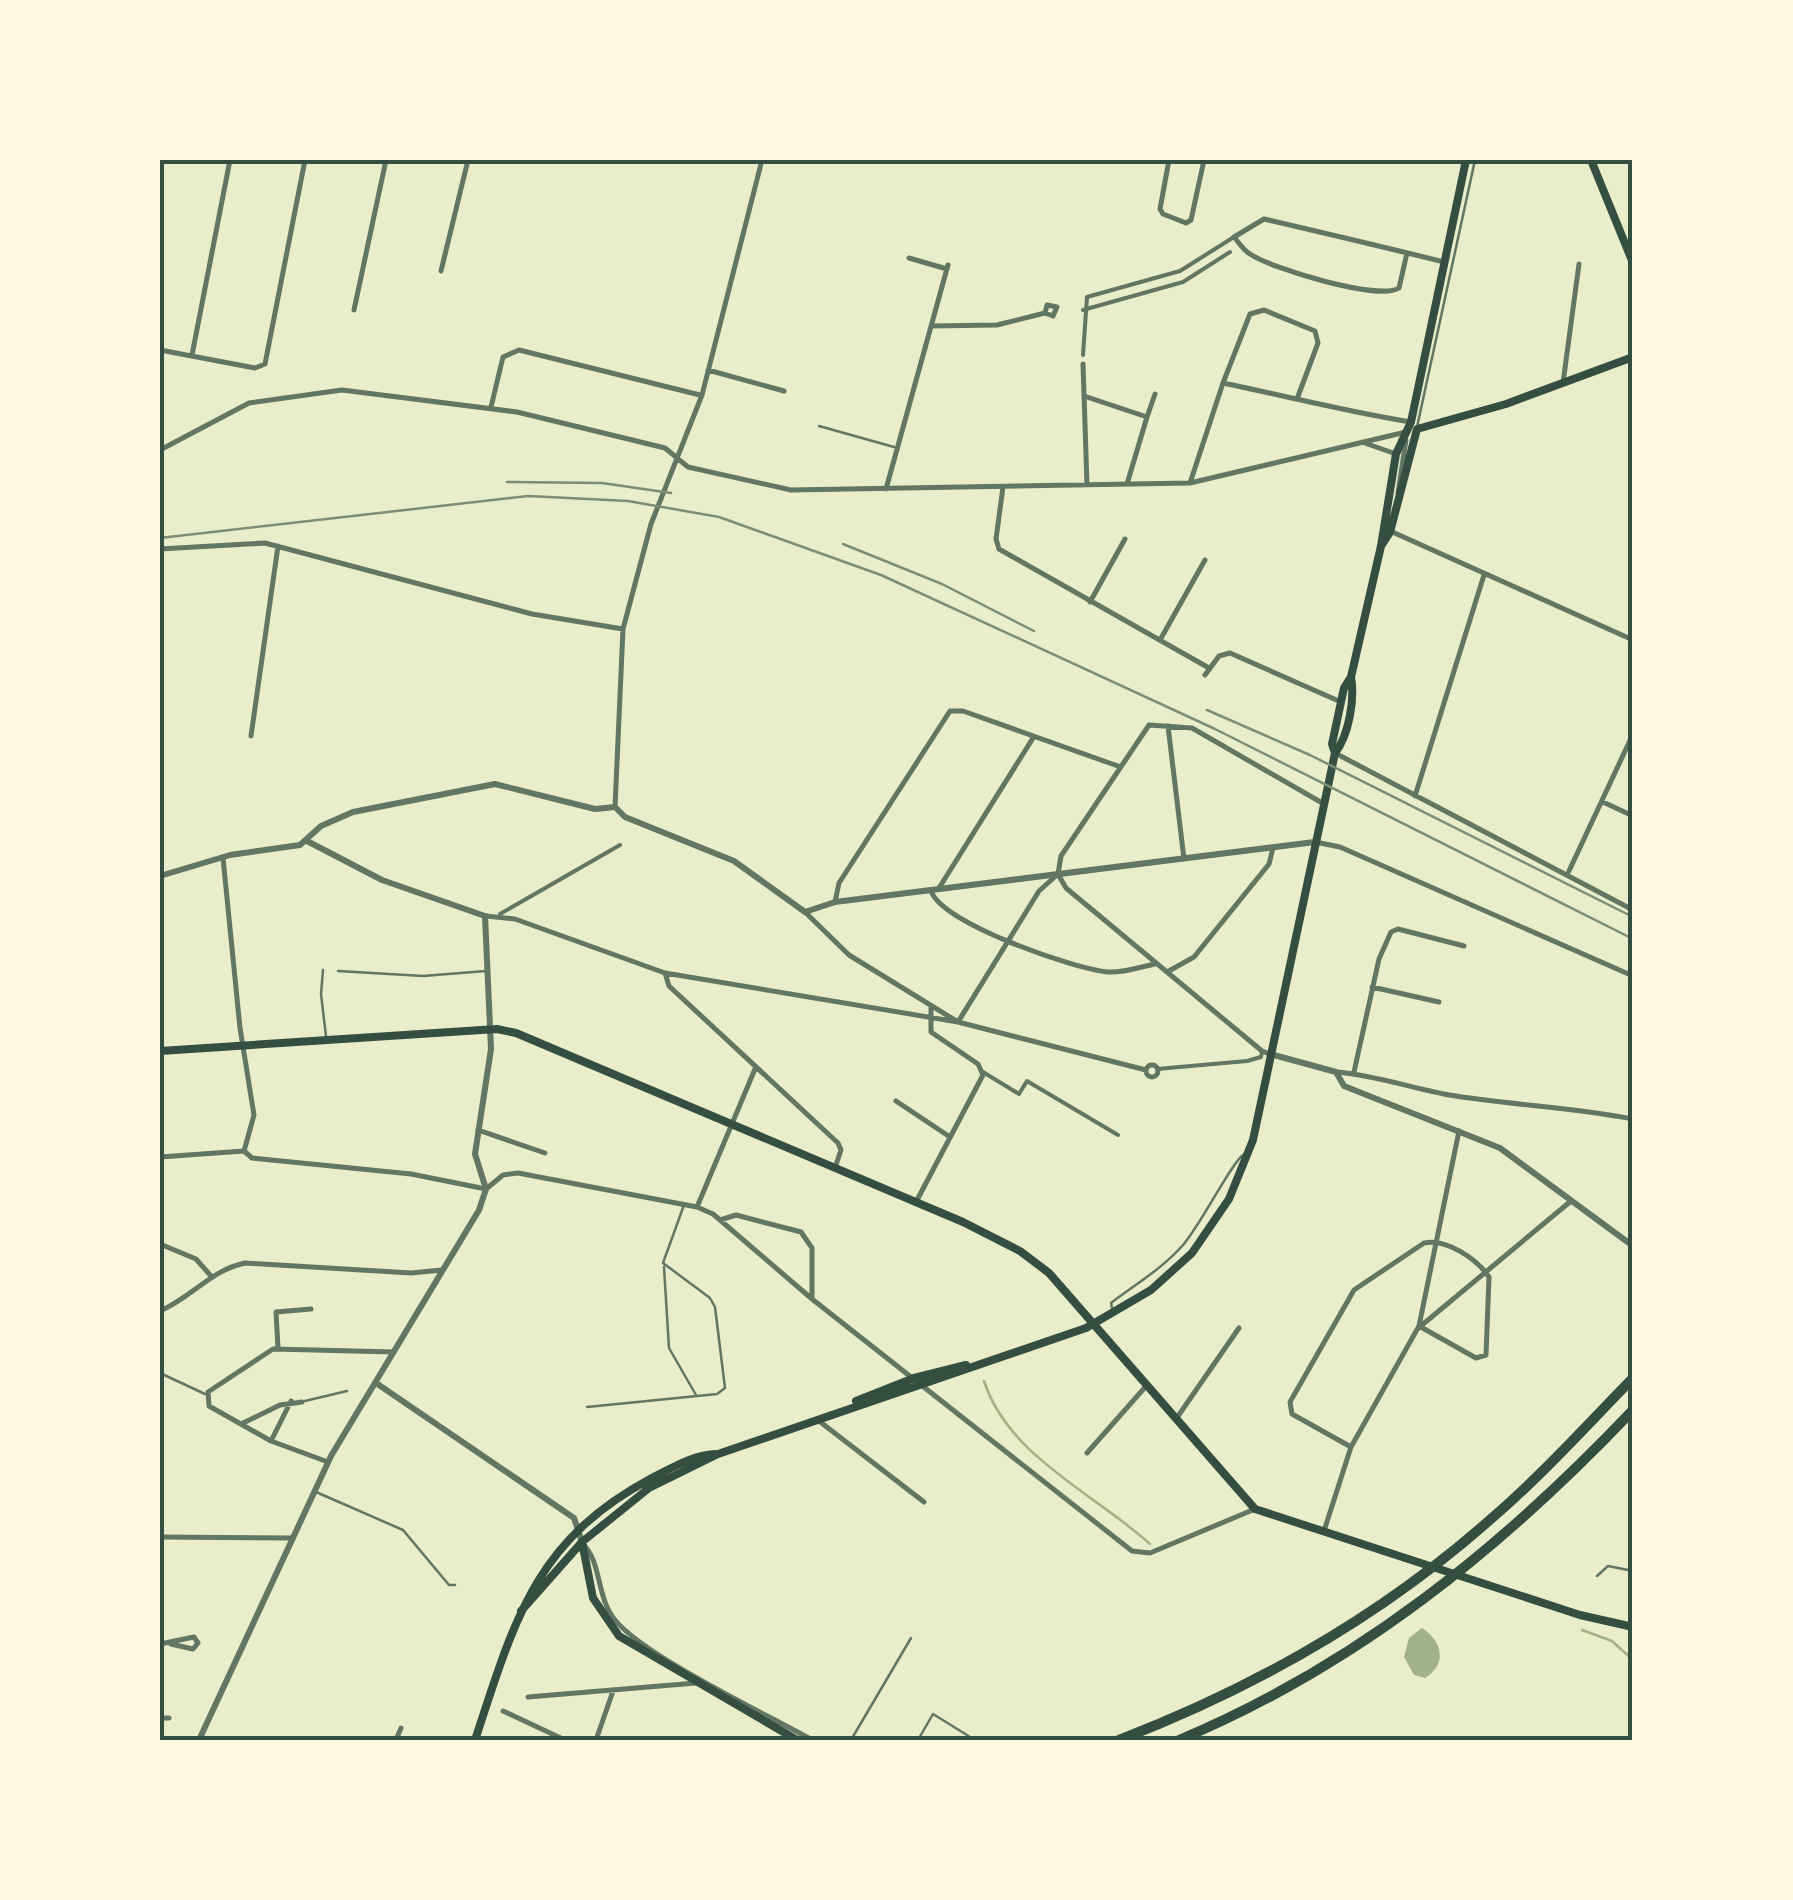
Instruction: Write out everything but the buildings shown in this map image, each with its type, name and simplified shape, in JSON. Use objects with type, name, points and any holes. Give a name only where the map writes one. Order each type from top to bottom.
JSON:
[{"type":"highway","points":[[1118,1740],[1222,1697],[1358,1619],[1489,1521],[1633,1378]]},
{"type":"highway","points":[[1180,1740],[1245,1710],[1383,1629],[1514,1528],[1633,1410]]},
{"type":"main road","points":[[844,1408],[1108,1318],[1151,1290],[1192,1253],[1228,1201],[1249,1152],[1274,1055],[1286,968],[1335,753],[1342,744],[1351,678],[1381,546],[1414,426],[1466,160]]},
{"type":"main road","points":[[1591,160],[1628,238],[1633,263]]},
{"type":"main road","points":[[1381,546],[1390,532],[1396,454],[1404,432],[1633,357]]},
{"type":"main road","points":[[160,1051],[326,1037],[490,1029],[516,1033],[1006,1243],[1062,1285],[1255,1509],[1566,1611],[1633,1627]]},
{"type":"main road","points":[[521,1610],[582,1542],[638,1494],[718,1454],[914,1378],[970,1365]]},
{"type":"main road","points":[[475,1740],[521,1610],[546,1565],[580,1529],[625,1494],[699,1456],[718,1454]]},
{"type":"main road","points":[[582,1542],[591,1592],[609,1625],[630,1645],[797,1740]]},
{"type":"street","points":[[192,355],[230,160]]},
{"type":"street","points":[[160,350],[254,368],[266,362],[305,160]]},
{"type":"street","points":[[354,310],[386,160]]},
{"type":"street","points":[[441,271],[468,160]]},
{"type":"street","points":[[615,808],[622,629],[655,514],[679,463],[702,395],[762,160]]},
{"type":"street","points":[[1169,160],[1160,208],[1163,214],[1186,223],[1191,220],[1204,160]]},
{"type":"street","points":[[1083,354],[1088,296],[1180,270],[1264,220],[1444,262]]},
{"type":"street","points":[[1234,237],[1248,254],[1296,273],[1384,293],[1399,288],[1408,253]]},
{"type":"street","points":[[1084,310],[1184,282],[1230,252]]},
{"type":"street","points":[[886,489],[948,267],[909,258]]},
{"type":"street","points":[[1563,383],[1579,264]]},
{"type":"street","points":[[1190,484],[1246,318],[1264,310],[1311,328],[1318,338],[1297,399]]},
{"type":"street","points":[[931,326],[997,325],[1046,313]]},
{"type":"street","points":[[491,407],[503,357],[518,350],[702,395]]},
{"type":"street","points":[[1083,364],[1087,485]]},
{"type":"street","points":[[708,370],[784,391]]},
{"type":"street","points":[[1223,382],[1414,426]]},
{"type":"street","points":[[160,450],[239,406],[324,391],[360,390],[491,407],[665,448],[679,463],[791,490],[1190,484],[1298,461],[1404,432],[1394,495]]},
{"type":"street","points":[[1127,484],[1155,394]]},
{"type":"street","points":[[1084,396],[1147,417]]},
{"type":"street","points":[[1359,442],[1396,454]]},
{"type":"street","points":[[1003,487],[996,540],[999,549],[1207,672],[1220,656],[1230,654],[1346,704]]},
{"type":"street","points":[[1390,532],[1633,640]]},
{"type":"street","points":[[1090,602],[1125,539]]},
{"type":"street","points":[[160,550],[235,543],[278,546],[532,614],[622,629]]},
{"type":"street","points":[[251,736],[278,546]]},
{"type":"street","points":[[1160,641],[1204,560]]},
{"type":"street","points":[[1414,796],[1484,575]]},
{"type":"street","points":[[835,902],[839,882],[950,712],[963,711],[1118,766]]},
{"type":"street","points":[[958,1022],[1039,891],[1058,874],[1061,856],[1140,732],[1154,724],[1192,728],[1324,804]]},
{"type":"street","points":[[1168,726],[1184,859]]},
{"type":"street","points":[[1568,872],[1633,734]]},
{"type":"street","points":[[935,890],[1034,737]]},
{"type":"street","points":[[1335,753],[1568,872],[1633,910]]},
{"type":"street","points":[[307,842],[314,831],[353,812],[495,784],[595,809],[615,808],[626,818],[734,861],[805,912],[849,955],[958,1022]]},
{"type":"street","points":[[1603,802],[1633,816]]},
{"type":"street","points":[[160,876],[222,858],[307,842],[382,880],[484,915],[500,914],[665,973],[958,1022],[1146,1070],[1152,1066],[1248,1061],[1261,1056],[1262,1051]]},
{"type":"street","points":[[805,912],[835,902],[1315,842],[1340,847],[1633,976]]},
{"type":"street","points":[[500,914],[620,845]]},
{"type":"street","points":[[1167,972],[1194,958],[1270,864],[1273,848]]},
{"type":"street","points":[[222,858],[242,1044],[254,1116],[244,1151]]},
{"type":"street","points":[[1058,874],[1066,888],[1262,1051],[1336,1072],[1354,1072],[1445,1094],[1540,1103],[1633,1119]]},
{"type":"street","points":[[935,890],[940,906],[1008,940],[1106,972],[1157,964]]},
{"type":"street","points":[[484,915],[490,1066],[475,1161],[486,1189]]},
{"type":"street","points":[[1354,1072],[1372,988],[1392,930],[1464,946]]},
{"type":"street","points":[[665,973],[666,983],[755,1070],[838,1143],[841,1150],[835,1169]]},
{"type":"street","points":[[1372,988],[1438,1002]]},
{"type":"street","points":[[932,1006],[932,1034],[978,1064],[983,1072],[1019,1094],[1027,1081],[1118,1135]]},
{"type":"street","points":[[697,1206],[755,1070]]},
{"type":"street","points":[[916,1202],[983,1072]]},
{"type":"street","points":[[1336,1072],[1344,1086],[1500,1148],[1633,1246]]},
{"type":"street","points":[[896,1101],[950,1136]]},
{"type":"street","points":[[478,1130],[545,1153]]},
{"type":"street","points":[[1324,1532],[1351,1447],[1420,1326],[1459,1131]]},
{"type":"street","points":[[160,1157],[244,1151],[252,1158],[412,1174],[486,1189]]},
{"type":"street","points":[[199,1740],[328,1462],[480,1210],[486,1189],[503,1175],[518,1173],[697,1206],[720,1220],[812,1299],[1137,1553],[1159,1550],[1255,1509]]},
{"type":"street","points":[[1420,1326],[1572,1200]]},
{"type":"street","points":[[720,1220],[736,1215],[804,1235],[812,1248],[812,1299]]},
{"type":"street","points":[[1351,1447],[1292,1414],[1290,1402],[1354,1290],[1424,1243],[1437,1241],[1486,1272]]},
{"type":"street","points":[[160,1244],[193,1257],[212,1276]]},
{"type":"street","points":[[160,1311],[187,1298],[212,1276],[252,1262],[411,1273],[445,1269]]},
{"type":"street","points":[[1420,1326],[1482,1359],[1488,1350],[1486,1272]]},
{"type":"street","points":[[278,1348],[276,1312],[311,1309]]},
{"type":"street","points":[[1176,1419],[1240,1328]]},
{"type":"street","points":[[328,1462],[238,1426],[207,1398],[258,1356],[278,1348],[394,1352]]},
{"type":"street","points":[[376,1382],[574,1518],[582,1542],[592,1553],[603,1601],[626,1632],[812,1740]]},
{"type":"street","points":[[1086,1453],[1147,1385]]},
{"type":"street","points":[[238,1426],[291,1402],[302,1402]]},
{"type":"street","points":[[271,1442],[291,1402]]},
{"type":"street","points":[[816,1419],[924,1502]]},
{"type":"street","points":[[160,1536],[293,1538]]},
{"type":"street","points":[[160,1644],[193,1649],[198,1643],[194,1637],[170,1644]]},
{"type":"street","points":[[528,1697],[696,1682]]},
{"type":"street","points":[[596,1740],[613,1692]]},
{"type":"street","points":[[503,1711],[565,1740]]},
{"type":"street","points":[[160,1718],[169,1718]]},
{"type":"street","points":[[396,1740],[401,1728]]},
{"type":"lane","points":[[1414,426],[1475,160]]},
{"type":"lane","points":[[819,426],[897,447]]},
{"type":"lane","points":[[323,970],[321,994],[326,1037]]},
{"type":"lane","points":[[338,971],[423,976],[488,971]]},
{"type":"lane","points":[[685,1204],[663,1256],[669,1348],[696,1395]]},
{"type":"lane","points":[[588,1407],[718,1394],[725,1388],[715,1306],[710,1298],[665,1266]]},
{"type":"lane","points":[[160,1373],[207,1398]]},
{"type":"lane","points":[[302,1402],[347,1391]]},
{"type":"lane","points":[[314,1491],[403,1530],[428,1554],[446,1582],[455,1585]]},
{"type":"lane","points":[[1597,1576],[1608,1566],[1633,1570]]},
{"type":"lane","points":[[850,1740],[912,1638]]},
{"type":"lane","points":[[918,1740],[933,1714],[974,1740]]},
{"type":"lane","points":[[776,1740],[781,1731]]},
{"type":"shaded area","points":[[1422,1628],[1434,1639],[1440,1653],[1437,1666],[1425,1678],[1414,1675],[1404,1657],[1409,1638]]},
{"type":"waterway","points":[[984,1381],[1012,1431],[1033,1452],[1150,1544]]},
{"type":"waterway","points":[[1582,1630],[1612,1641],[1633,1660]]},
{"type":"railway","points":[[507,482],[602,483],[671,493]]},
{"type":"railway","points":[[160,538],[528,496],[628,501],[719,517],[881,575],[1215,729],[1633,939]]},
{"type":"railway","points":[[843,544],[942,584],[1034,631]]},
{"type":"railway","points":[[1207,710],[1310,755],[1633,917]]}]
